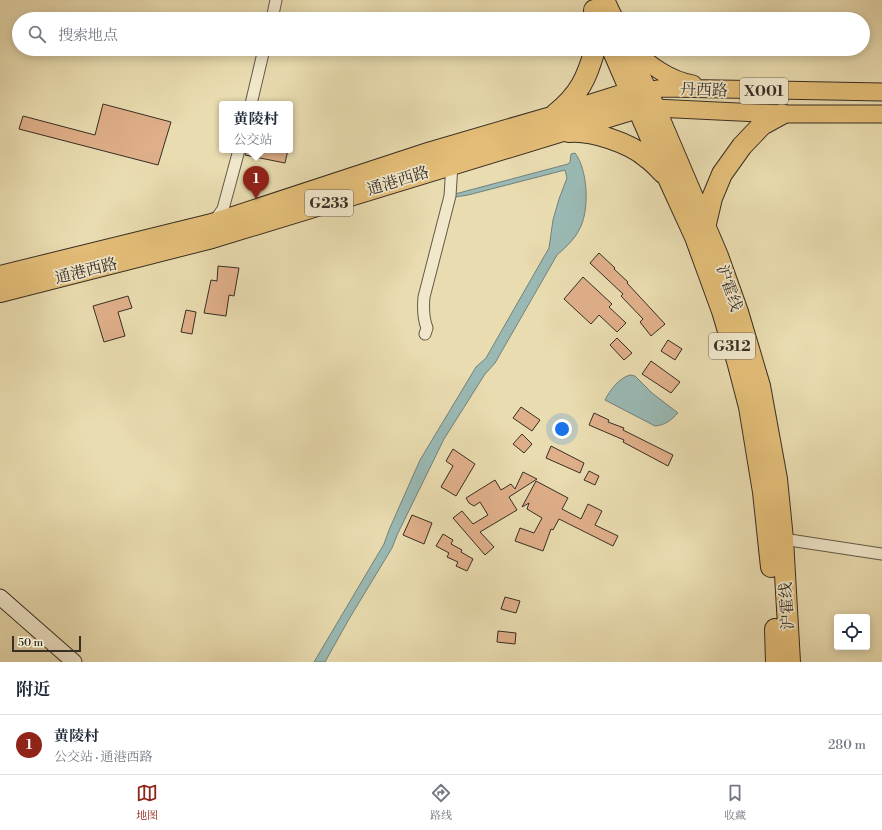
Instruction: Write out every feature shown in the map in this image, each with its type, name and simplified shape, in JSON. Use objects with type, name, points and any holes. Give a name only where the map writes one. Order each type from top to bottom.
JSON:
[{"type":"highway","points":[[593,56],[586,78],[553,125],[622,144],[647,157],[668,178]]},
{"type":"highway","name":"沪霍线","points":[[616,56],[643,100],[718,256],[738,312],[760,386],[777,478],[783,539],[790,662]]},
{"type":"highway","name":"沪霍线","points":[[628,56],[668,178],[695,237],[719,303],[737,361],[749,407],[764,492],[770,549],[776,662]]},
{"type":"highway","name":"通港西路","points":[[0,276],[212,224],[431,152],[553,125],[643,100]]},
{"type":"highway","points":[[705,228],[712,198],[722,174],[742,146],[762,125],[782,114]]},
{"type":"highway","name":"通港西路","points":[[0,292],[212,238],[452,164],[553,125]]},
{"type":"main road","points":[[640,56],[657,70],[684,82],[735,90]]},
{"type":"main road","name":"丹西路","points":[[643,100],[663,88],[882,92]]},
{"type":"main road","name":"丹西路","points":[[643,100],[782,114],[882,114]]},
{"type":"street","points":[[273,12],[276,0]]},
{"type":"street","points":[[252,101],[262,56]]},
{"type":"street","points":[[212,224],[223,209],[238,153]]},
{"type":"street","points":[[425,334],[427,328],[423,310],[424,297],[450,196],[452,164]]},
{"type":"street","points":[[783,539],[882,554]]},
{"type":"street","points":[[0,597],[74,662]]},
{"type":"water","points":[[575,153],[583,170],[586,191],[583,222],[577,234],[557,255],[495,363],[485,374],[444,439],[392,548],[325,662],[314,662],[384,544],[420,460],[476,367],[486,358],[549,248],[553,220],[567,178],[565,170],[468,195],[455,197],[455,194],[568,164],[570,162],[571,154]]},
{"type":"water","points":[[630,375],[635,376],[652,393],[678,413],[668,422],[655,426],[605,400],[615,385]]},
{"type":"building","points":[[103,104],[171,122],[158,165],[19,129],[23,116],[95,135]]},
{"type":"building","points":[[245,153],[287,153],[285,163],[245,155]]},
{"type":"building","points":[[599,253],[615,268],[614,269],[628,282],[627,283],[665,324],[651,336],[640,322],[643,319],[621,296],[623,294],[590,263]]},
{"type":"building","points":[[218,266],[239,268],[234,296],[229,295],[226,316],[204,313],[211,280],[217,281]]},
{"type":"building","points":[[583,277],[612,304],[609,307],[626,323],[617,332],[599,315],[591,324],[564,299]]},
{"type":"building","points":[[128,296],[132,308],[118,312],[125,336],[104,342],[93,306]]},
{"type":"building","points":[[186,310],[196,312],[192,334],[181,332]]},
{"type":"building","points":[[617,338],[632,353],[624,360],[610,345]]},
{"type":"building","points":[[668,340],[682,349],[675,360],[661,351]]},
{"type":"building","points":[[651,361],[680,382],[671,393],[642,374]]},
{"type":"building","points":[[521,407],[540,420],[532,431],[513,418]]},
{"type":"building","points":[[594,413],[609,420],[608,422],[624,428],[623,430],[673,455],[668,466],[623,442],[624,440],[589,425]]},
{"type":"building","points":[[522,434],[532,444],[524,453],[513,444]]},
{"type":"building","points":[[551,446],[584,463],[580,473],[546,458]]},
{"type":"building","points":[[453,449],[475,464],[456,496],[441,487],[453,466],[446,461]]},
{"type":"building","points":[[589,471],[599,476],[595,485],[584,480]]},
{"type":"building","points":[[523,472],[537,479],[509,497],[517,510],[480,532],[494,547],[485,555],[453,518],[462,511],[473,524],[488,515],[480,502],[474,506],[469,503],[466,498],[495,480],[501,490],[511,484],[515,489]]},
{"type":"building","points":[[536,481],[568,498],[562,509],[581,519],[588,504],[602,511],[595,525],[618,536],[613,546],[559,519],[553,530],[551,529],[543,551],[515,541],[520,528],[534,533],[542,518],[527,509],[529,503],[522,507]]},
{"type":"building","points":[[412,515],[432,523],[424,544],[403,535]]},
{"type":"building","points":[[443,534],[453,540],[451,544],[462,550],[461,552],[473,559],[467,571],[456,566],[458,562],[447,557],[449,553],[436,546]]},
{"type":"building","points":[[505,597],[520,601],[516,613],[501,609]]},
{"type":"building","points":[[498,631],[516,633],[515,644],[497,642]]},
{"type":"place","name":"黄陵村","points":[[256,199]]}]
